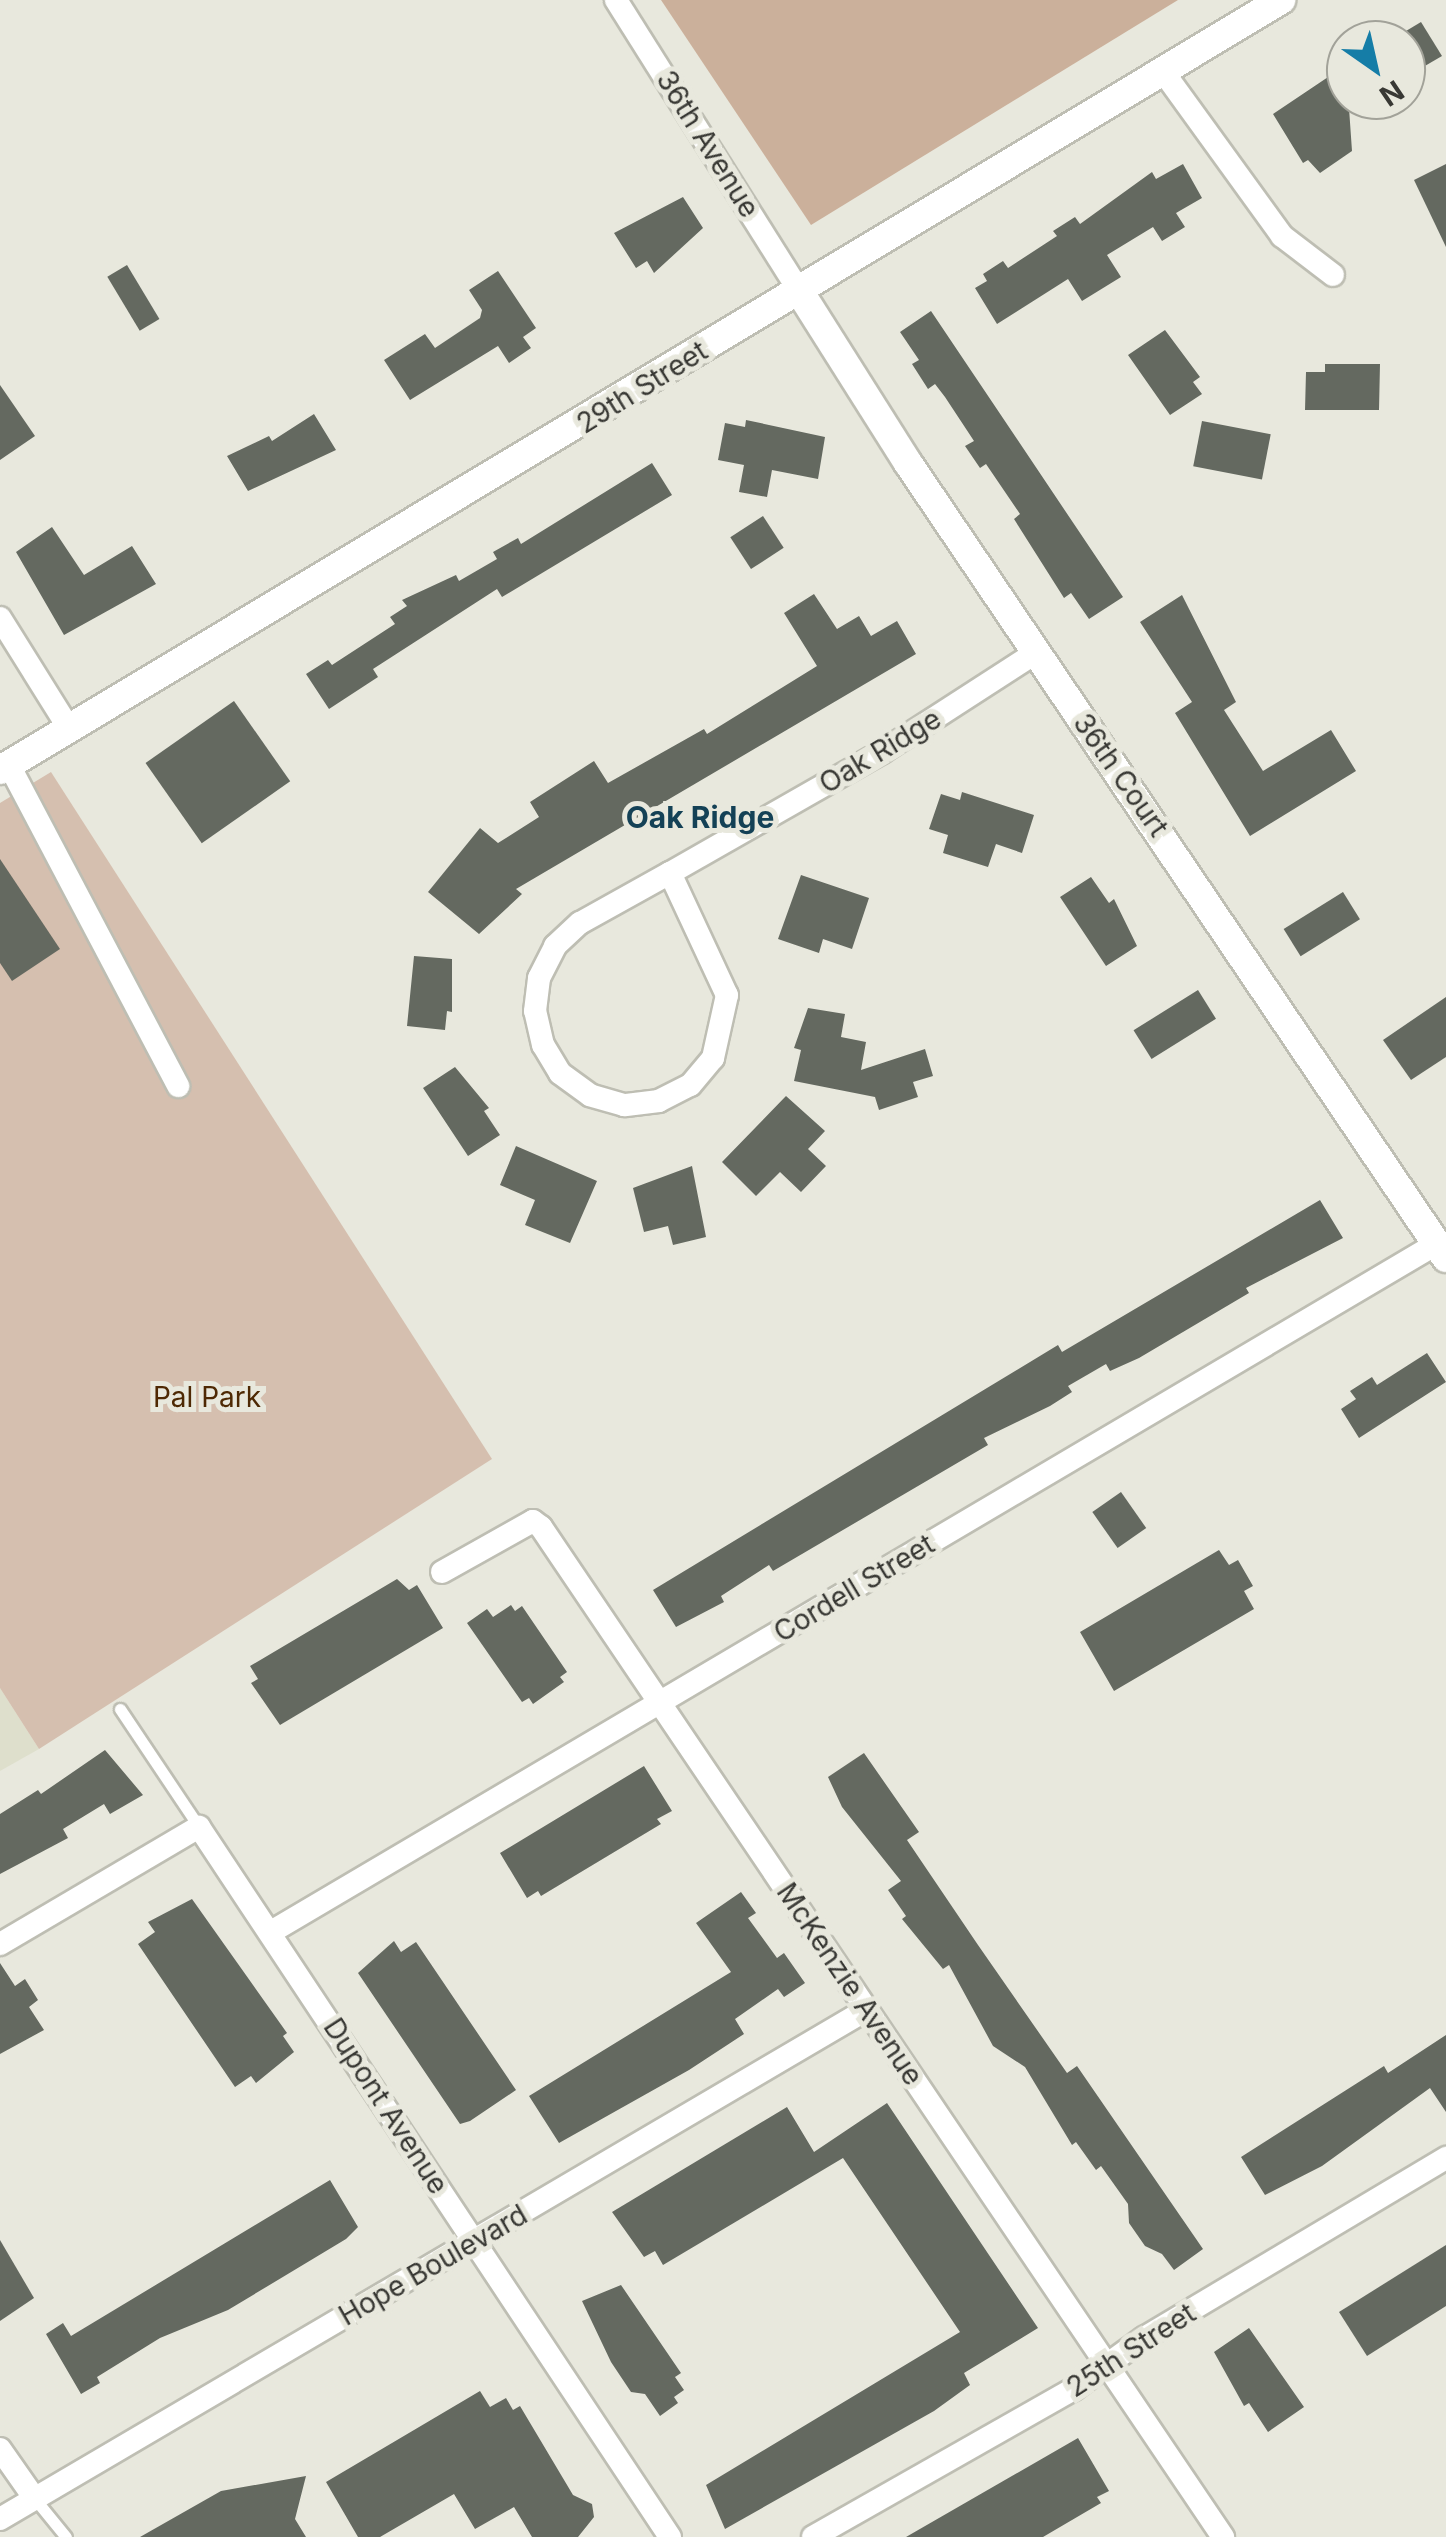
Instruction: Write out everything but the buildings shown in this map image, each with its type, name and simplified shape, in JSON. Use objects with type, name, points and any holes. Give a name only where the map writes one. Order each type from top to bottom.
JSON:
[{"type":"street","name":"36th Avenue","points":[[616,0],[798,289]]},
{"type":"street","name":"29th Street","points":[[4,768],[576,429],[798,289],[1281,0]]},
{"type":"street","points":[[1162,70],[1282,236],[1333,275]]},
{"type":"street","name":"36th Court","points":[[798,289],[1035,653],[1441,1251]]},
{"type":"street","points":[[0,618],[68,727]]},
{"type":"street","name":"Oak Ridge","points":[[670,873],[716,958],[727,995],[712,1058],[690,1085],[658,1101],[624,1105],[590,1096],[560,1073],[543,1044],[535,1011],[539,978],[555,946],[580,923],[882,752],[1035,653]]},
{"type":"street","points":[[4,768],[178,1086]]},
{"type":"street","name":"Cordell Street","points":[[271,1932],[1441,1251]]},
{"type":"street","name":"McKenzie Avenue","points":[[442,1572],[533,1521],[662,1702],[866,2010],[1111,2362],[1223,2537]]},
{"type":"street","points":[[0,1944],[199,1827]]},
{"type":"street","name":"Dupont Avenue","points":[[199,1827],[670,2537]]},
{"type":"street","name":"Hope Boulevard","points":[[0,2520],[866,2010]]},
{"type":"street","name":"25th Street","points":[[813,2537],[1446,2158]]},
{"type":"street","points":[[0,2449],[35,2499]]},
{"type":"lane","points":[[120,1709],[199,1827]]},
{"type":"lane","points":[[35,2499],[66,2537]]},
{"type":"shaded area","points":[[661,0],[1178,0],[811,225]]},
{"type":"shaded area","points":[[0,1688],[39,1749],[0,1771]]},
{"type":"green space","name":"Pal Park","points":[[51,772],[492,1459],[39,1749],[0,1688],[0,803]]},
{"type":"district","name":"Oak Ridge","points":[[700,817]]}]
